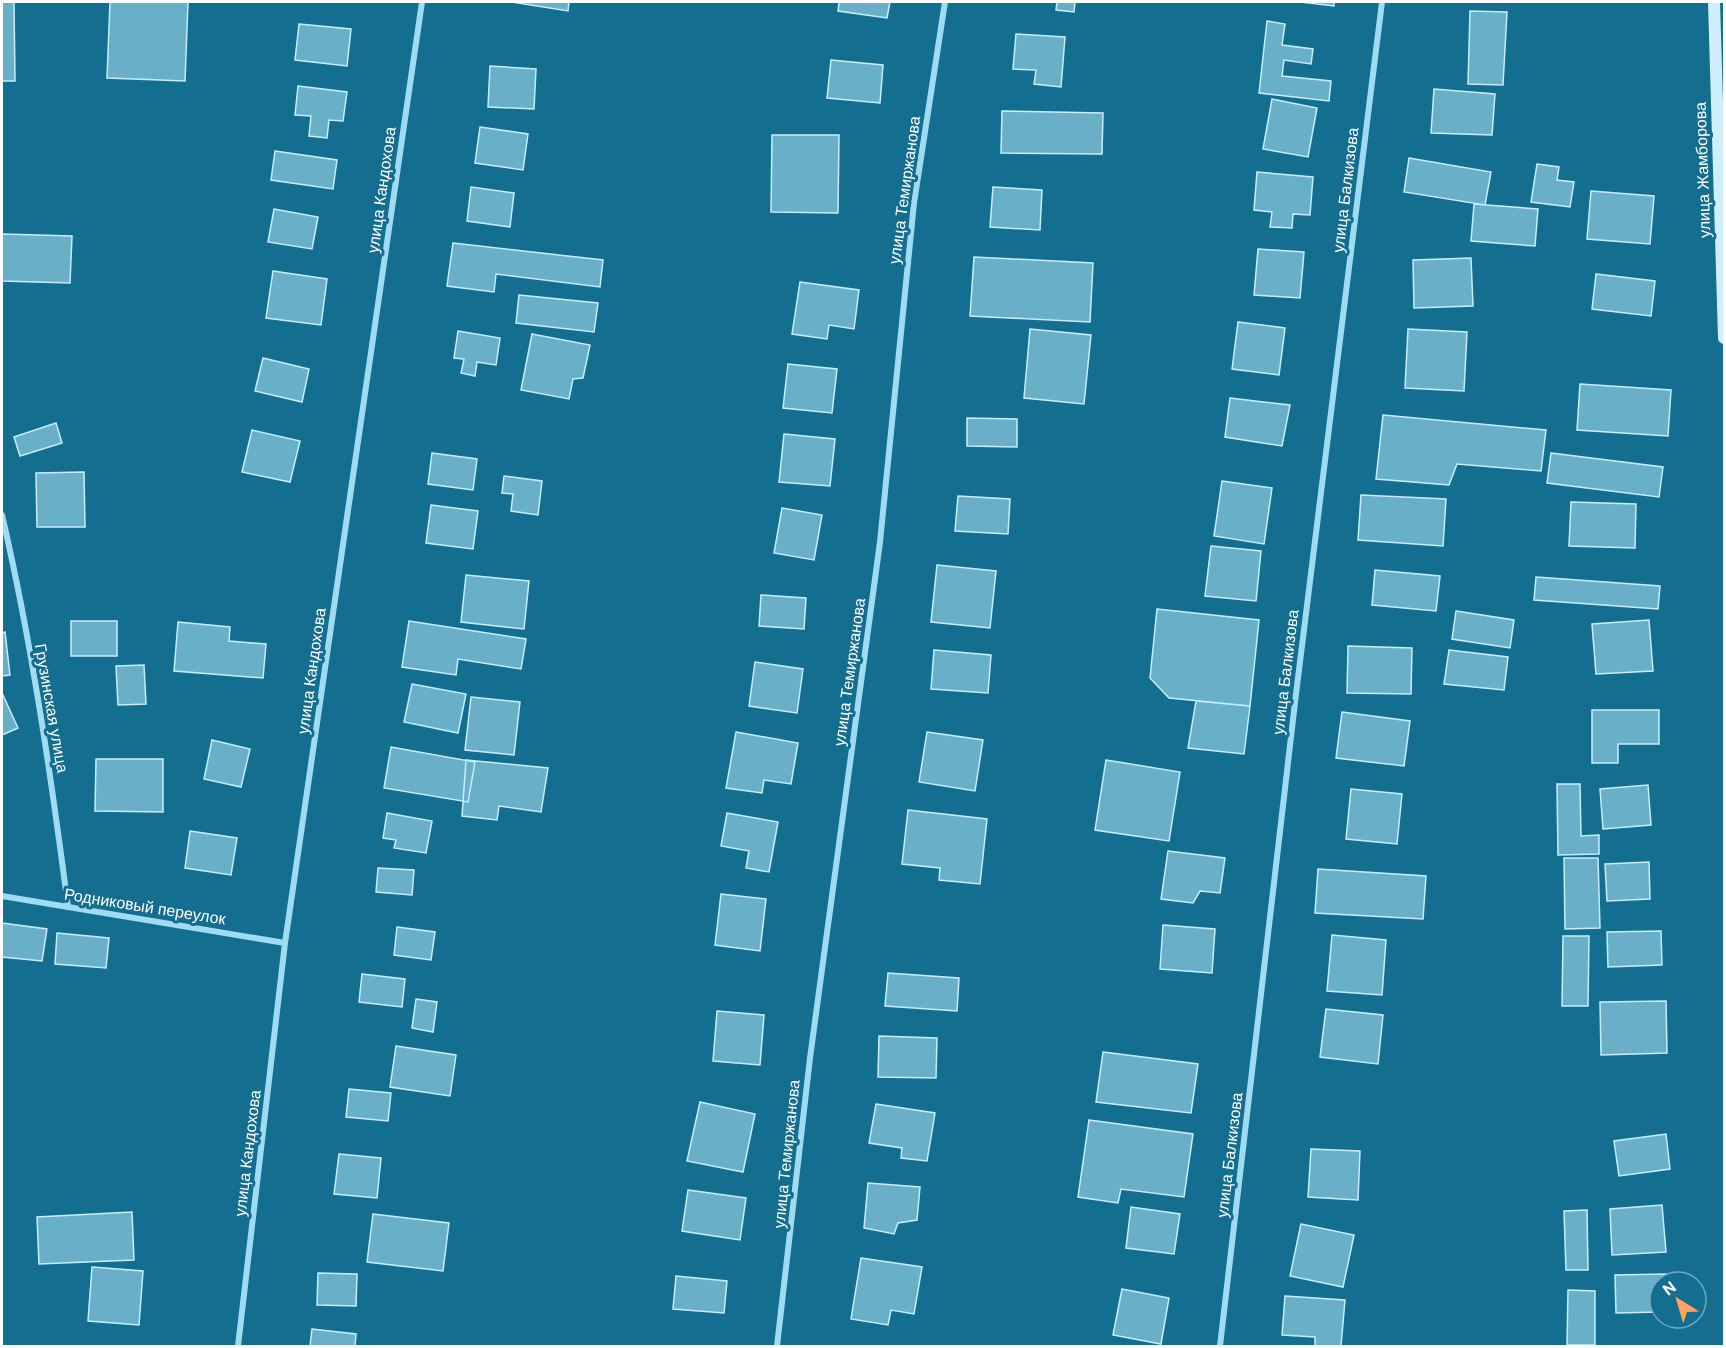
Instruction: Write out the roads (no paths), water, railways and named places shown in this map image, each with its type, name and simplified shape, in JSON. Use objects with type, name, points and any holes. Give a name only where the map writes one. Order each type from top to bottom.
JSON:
[{"type":"street","name":"улица Кандохова","points":[[238,1347],[285,943],[422,2]]},
{"type":"street","name":"улица Темиржанова","points":[[777,1347],[810,1058],[880,542],[914,203],[945,2]]},
{"type":"street","name":"улица Балкизова","points":[[1220,1347],[1296,694],[1382,2]]},
{"type":"street","name":"улица Жамборова","points":[[1714,2],[1725,338]]},
{"type":"street","name":"Грузинская улица","points":[[2,515],[15,571],[55,811],[68,907]]},
{"type":"street","name":"Родниковый переулок","points":[[2,896],[285,943]]}]
